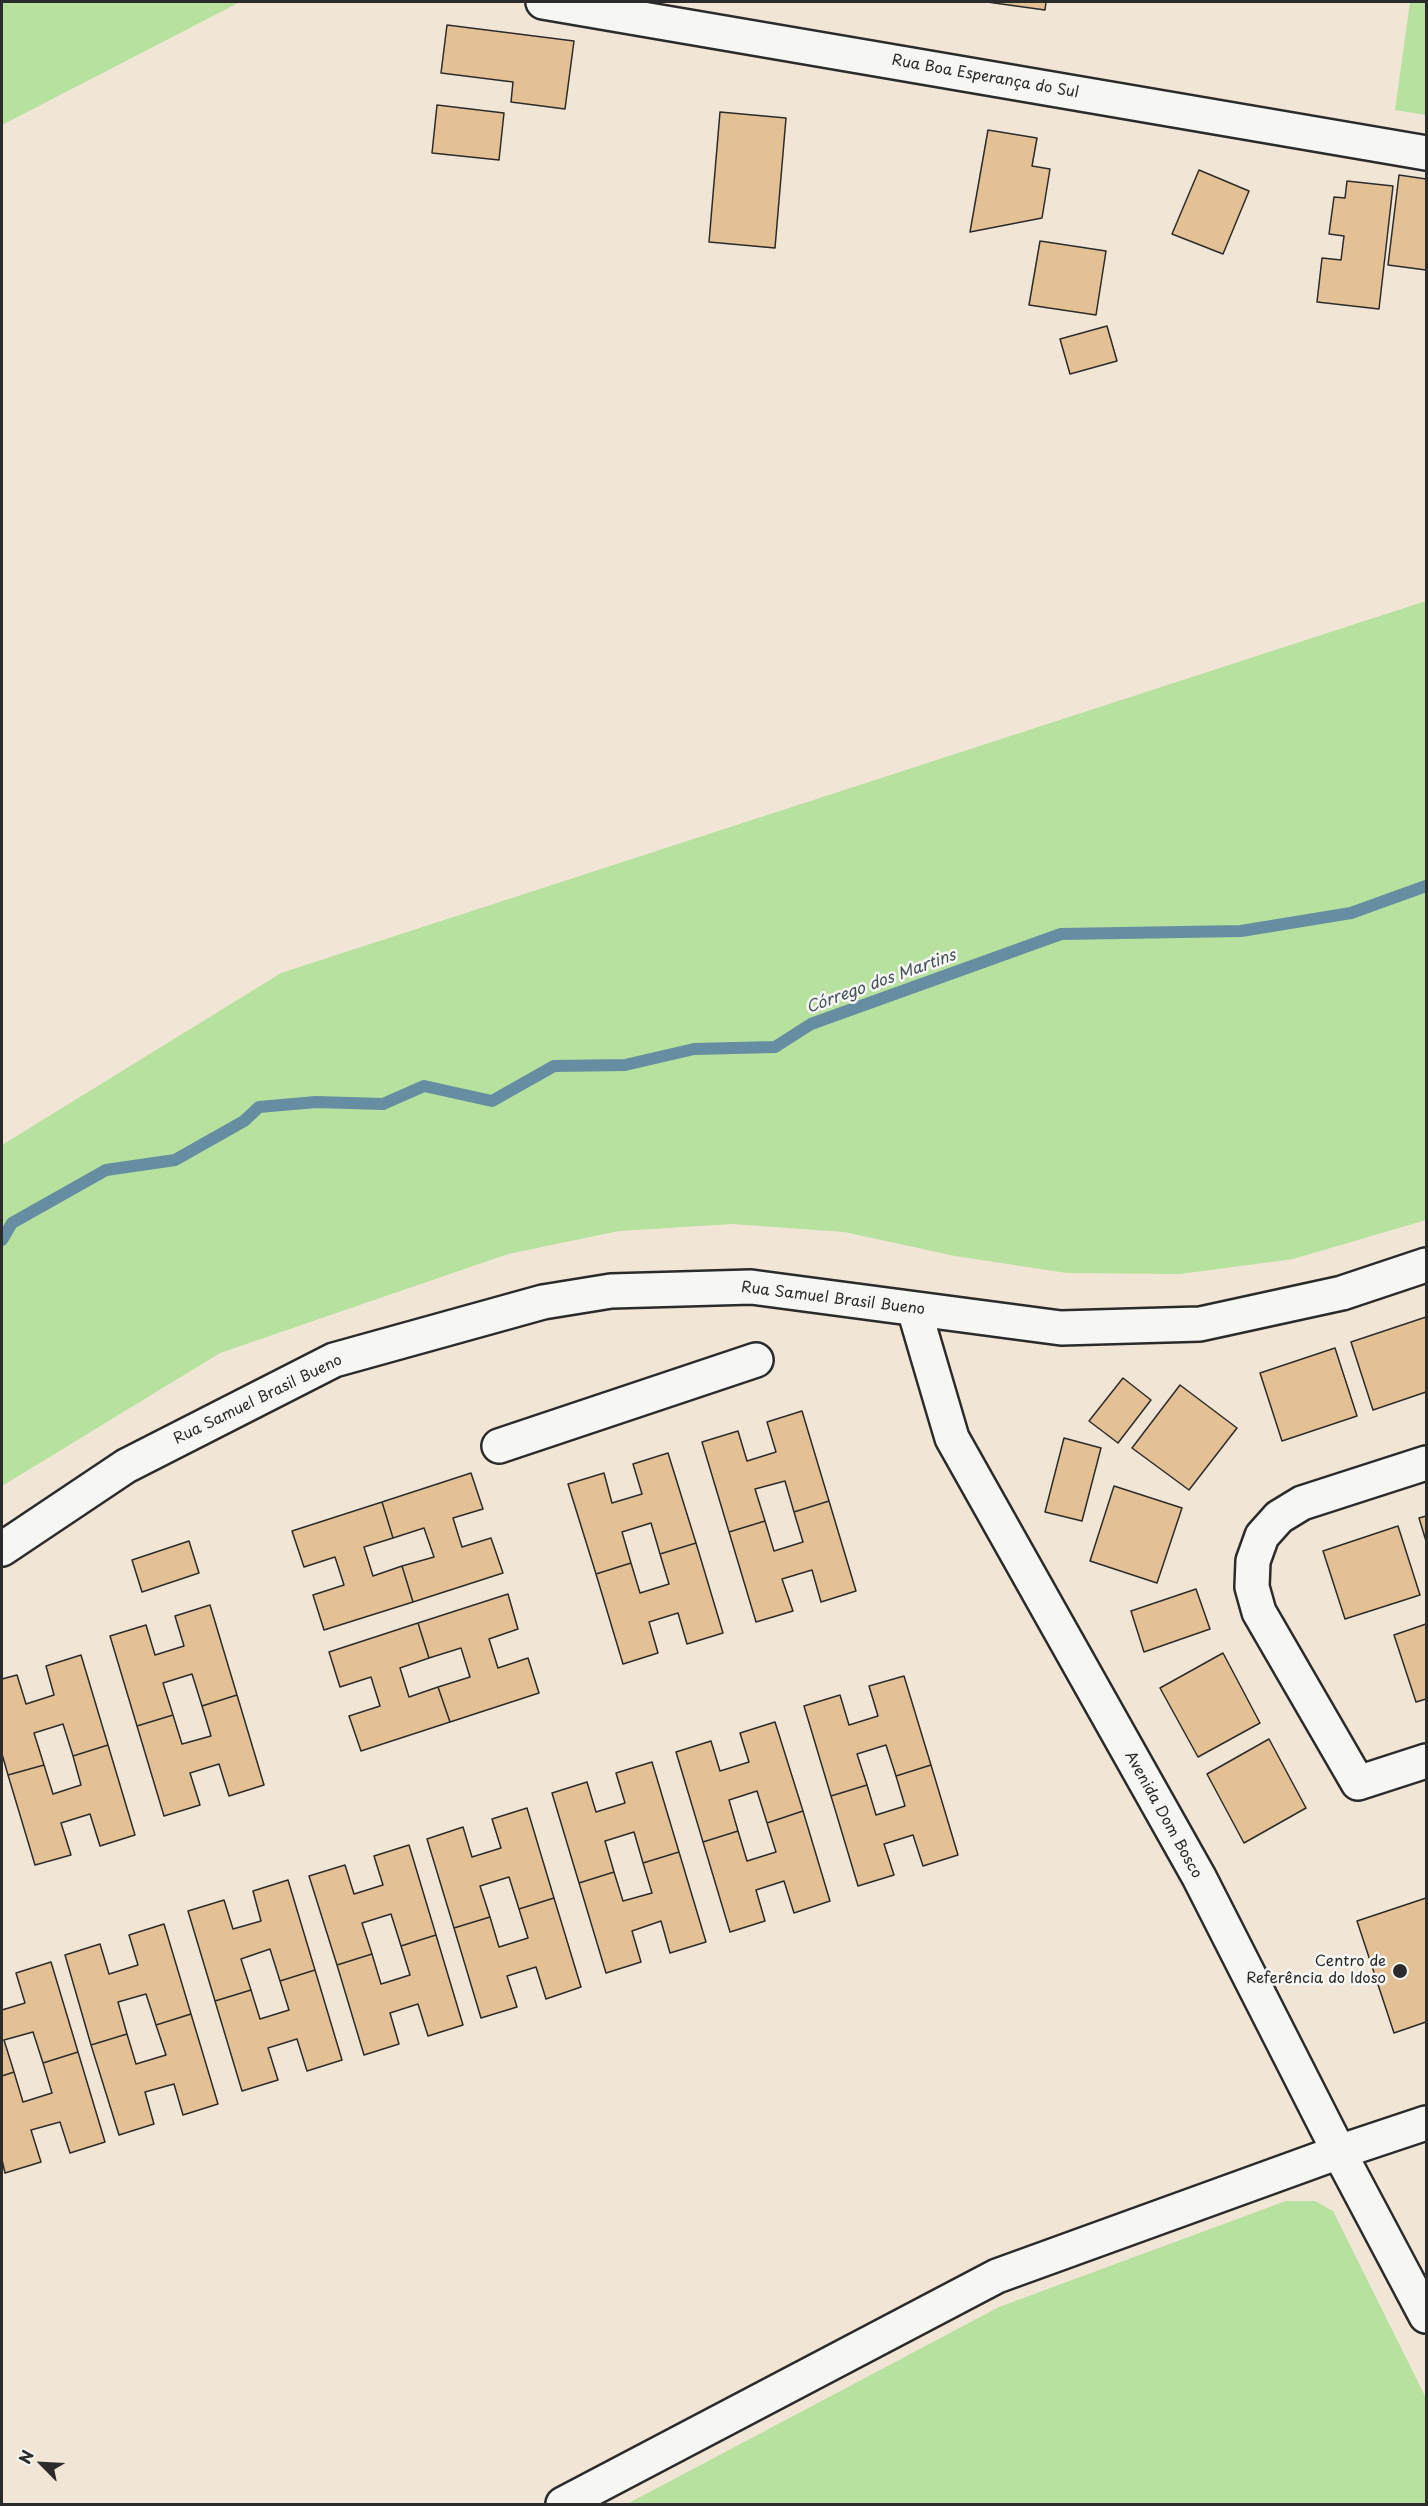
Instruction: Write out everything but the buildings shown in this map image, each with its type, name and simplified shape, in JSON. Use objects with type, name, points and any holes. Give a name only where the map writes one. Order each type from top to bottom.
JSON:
[{"type":"street","name":"Rua Boa Esperança do Sul","points":[[543,2],[1426,153]]},
{"type":"street","name":"Rua Samuel Brasil Bueno","points":[[2,1549],[126,1466],[334,1360],[543,1302],[611,1291],[751,1287],[1061,1328],[1200,1324],[1341,1293],[1426,1265]]},
{"type":"street","name":"Avenida Dom Bosco","points":[[914,1309],[952,1438],[1198,1877],[1426,2316]]},
{"type":"street","points":[[499,1446],[756,1360]]},
{"type":"street","points":[[1426,1463],[1302,1503],[1279,1516],[1262,1536],[1253,1561],[1252,1587],[1259,1612],[1358,1784],[1426,1761]]},
{"type":"street","points":[[563,2505],[997,2277],[1339,2152],[1426,2123]]},
{"type":"green space","points":[[2,2],[240,2],[2,125]]},
{"type":"green space","points":[[1410,2],[1426,2],[1426,115],[1395,110]]},
{"type":"green space","points":[[1426,601],[1426,1220],[1293,1259],[1180,1274],[1067,1273],[955,1256],[844,1232],[732,1224],[619,1231],[508,1254],[220,1353],[2,1486],[2,1145],[281,973]]},
{"type":"green space","points":[[1286,2201],[1315,2201],[1333,2211],[1426,2398],[1426,2504],[627,2504],[999,2307]]},
{"type":"waterway","name":"Córrego dos Martins","points":[[2,1240],[12,1223],[106,1170],[175,1160],[244,1121],[259,1107],[316,1102],[383,1104],[424,1086],[492,1101],[554,1066],[625,1065],[694,1049],[775,1047],[811,1024],[1061,934],[1241,931],[1351,913],[1426,886]]},
{"type":"place","name":"Centro de Referência do Idoso","points":[[1400,1971]]}]
